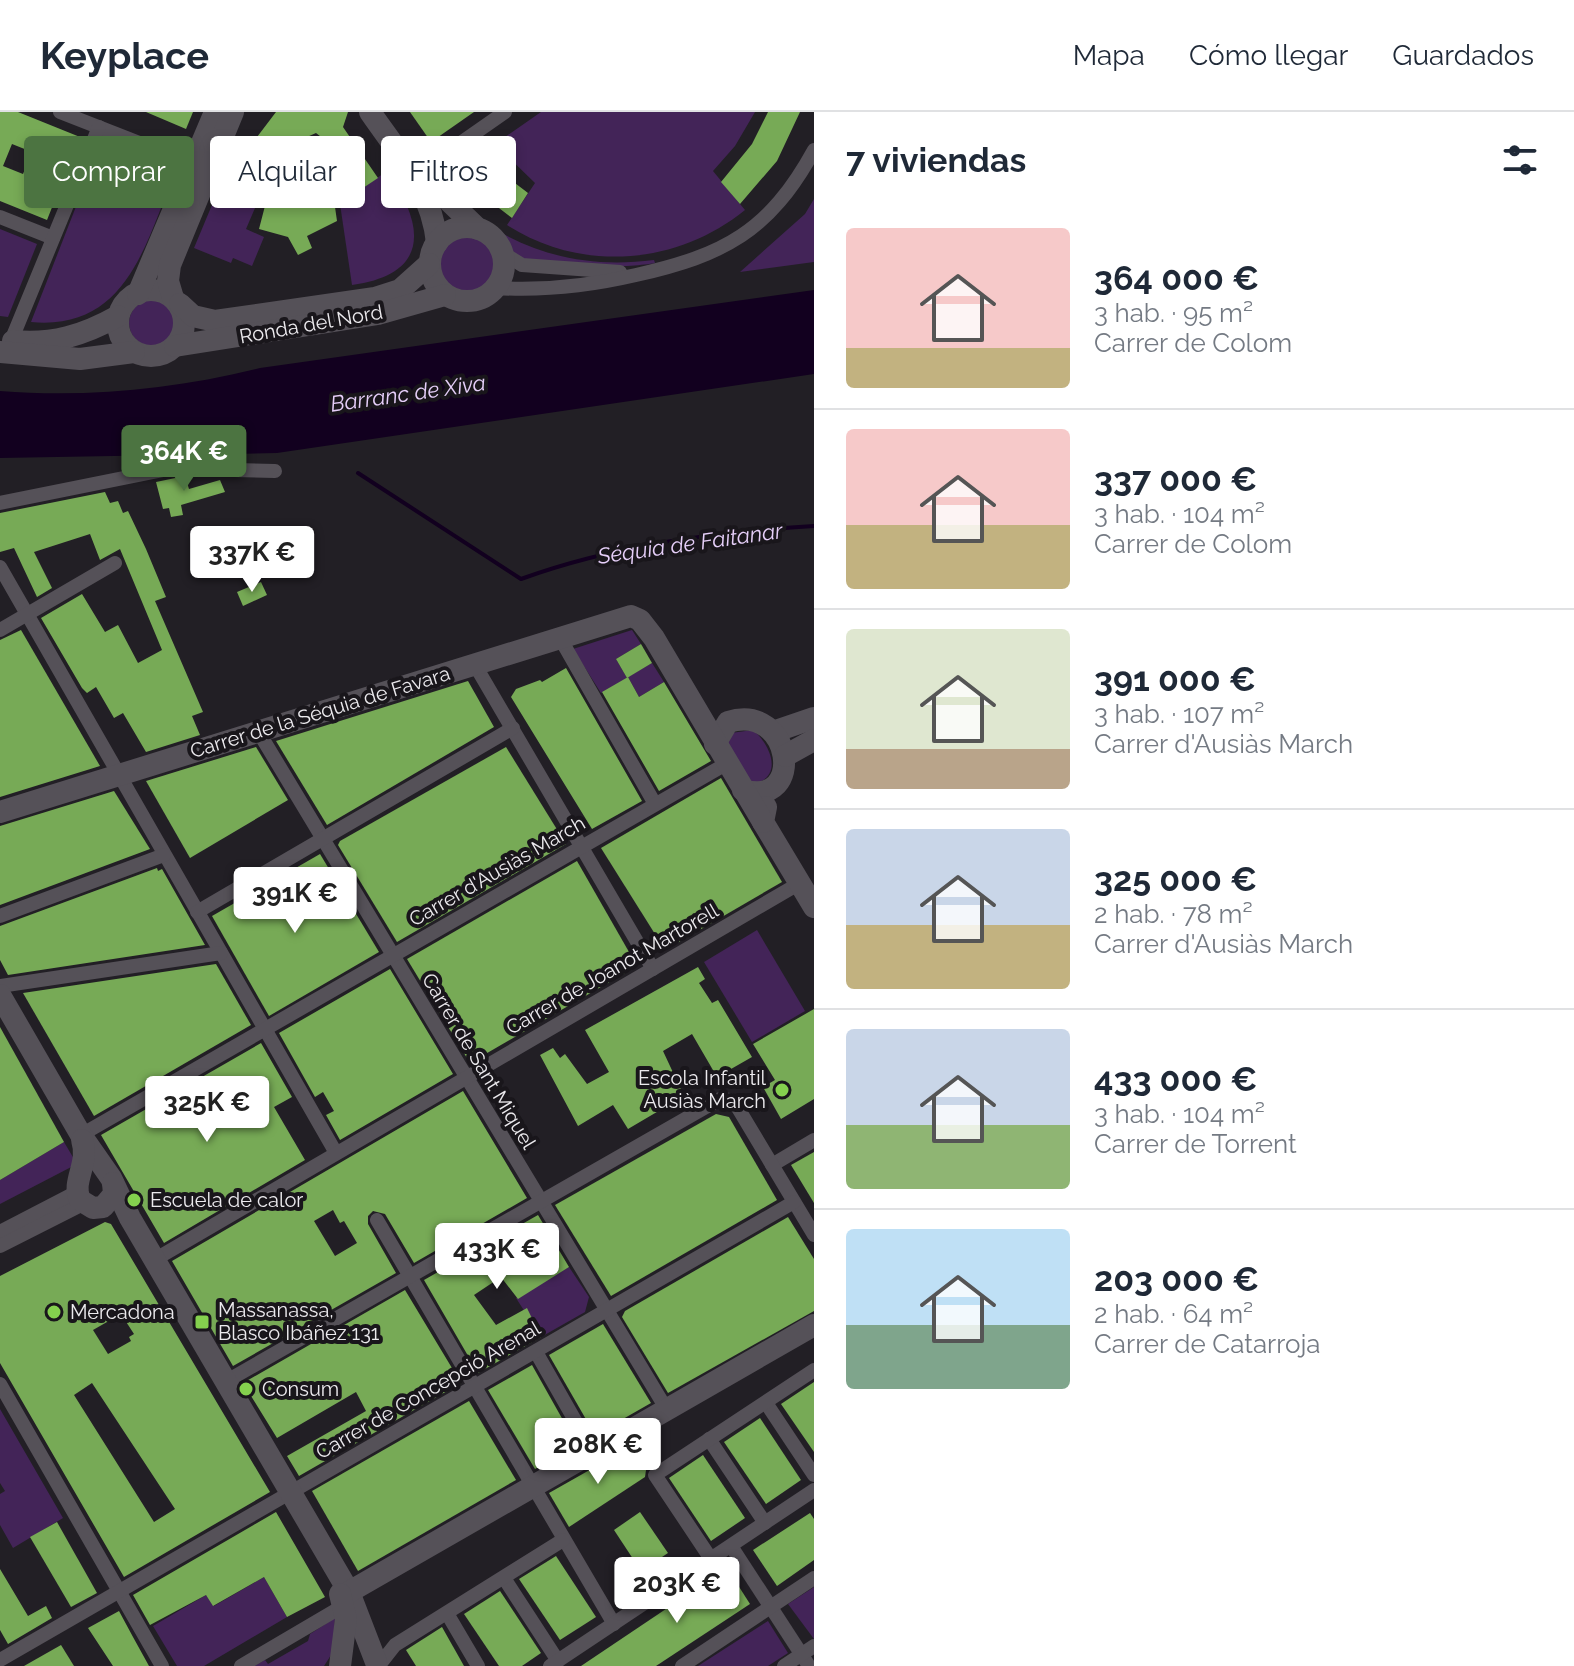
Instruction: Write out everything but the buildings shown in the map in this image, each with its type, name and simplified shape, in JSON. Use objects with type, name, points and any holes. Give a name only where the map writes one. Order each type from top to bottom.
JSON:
[{"type":"street","points":[[60,112],[122,136]]},
{"type":"street","points":[[194,162],[215,112]]},
{"type":"street","points":[[4,344],[69,359],[134,352],[156,356],[175,346],[184,327],[168,281],[170,265],[233,112]]},
{"type":"street","points":[[370,112],[390,136]]},
{"type":"street","points":[[386,112],[400,136]]},
{"type":"street","points":[[471,136],[505,112]]},
{"type":"street","points":[[4,344],[99,127]]},
{"type":"street","points":[[496,288],[551,290],[649,272],[701,257],[749,231],[788,192],[814,150]]},
{"type":"street","points":[[138,294],[174,208]]},
{"type":"street","points":[[431,208],[437,243],[429,264],[432,277],[445,295],[455,300],[478,300],[496,288],[505,265],[503,253]]},
{"type":"street","points":[[456,208],[478,229],[493,238],[503,253],[517,263],[553,269],[649,272]]},
{"type":"street","points":[[0,217],[53,238]]},
{"type":"street","points":[[437,243],[455,229],[478,229]]},
{"type":"street","name":"Ronda del Nord","points":[[176,301],[193,316],[215,321],[375,298],[400,290],[429,264]]},
{"type":"street","points":[[134,352],[120,336],[118,316],[123,305],[138,294],[156,291],[176,301]]},
{"type":"street","name":"Ronda del Nord","points":[[175,346],[378,314],[445,295]]},
{"type":"street","points":[[4,344],[74,337],[118,316]]},
{"type":"street","points":[[0,503],[198,463],[234,470],[275,471]]},
{"type":"street","points":[[0,630],[115,563]]},
{"type":"street","points":[[0,567],[336,1153]]},
{"type":"street","name":"Carrer de la Séquia de Favara","points":[[0,812],[631,616],[640,620],[697,709]]},
{"type":"street","points":[[560,638],[655,804]]},
{"type":"street","points":[[475,665],[653,969]]},
{"type":"street","points":[[697,709],[728,722],[747,720],[773,732],[785,756],[785,769],[763,822]]},
{"type":"street","points":[[697,709],[726,764],[814,907]]},
{"type":"street","points":[[773,732],[814,718]]},
{"type":"street","points":[[715,744],[728,722]]},
{"type":"street","points":[[197,912],[513,728]]},
{"type":"street","name":"Carrer de Sant Miquel","points":[[258,731],[667,1410]]},
{"type":"street","points":[[785,756],[814,740]]},
{"type":"street","name":"Carrer d'Ausiàs March","points":[[81,1135],[726,764]]},
{"type":"street","points":[[743,790],[759,793],[776,785]]},
{"type":"street","points":[[0,916],[164,855]]},
{"type":"street","name":"Carrer de Joanot Martorell","points":[[154,1260],[800,883]]},
{"type":"street","points":[[0,986],[221,953]]},
{"type":"street","points":[[4,1009],[110,1179],[329,1563],[380,1664]]},
{"type":"street","points":[[225,1382],[720,1099],[730,1100],[814,1235]]},
{"type":"street","points":[[81,1135],[86,1152],[86,1195]]},
{"type":"street","points":[[772,1165],[814,1140]]},
{"type":"street","points":[[0,1246],[86,1195],[91,1171],[110,1179]]},
{"type":"street","points":[[0,1232],[86,1195],[111,1199],[110,1179]]},
{"type":"street","points":[[86,1195],[130,1218]]},
{"type":"street","name":"Carrer de Concepció Arenal","points":[[0,1660],[794,1202]]},
{"type":"street","points":[[377,1220],[614,1624]]},
{"type":"street","points":[[241,1666],[531,1487],[814,1325]]},
{"type":"street","points":[[536,1352],[593,1452]]},
{"type":"street","points":[[711,1559],[655,1475],[814,1370]]},
{"type":"street","points":[[0,1384],[162,1666]]},
{"type":"street","points":[[766,1403],[814,1475]]},
{"type":"street","points":[[709,1439],[765,1523]]},
{"type":"street","points":[[504,1578],[554,1664],[814,1490]]},
{"type":"street","points":[[380,1664],[395,1645],[448,1615],[563,1540]]},
{"type":"street","points":[[731,1546],[808,1656],[784,1666]]},
{"type":"street","points":[[682,1666],[814,1578]]},
{"type":"street","points":[[346,1599],[345,1643],[340,1666],[364,1661],[380,1664]]},
{"type":"street","points":[[448,1615],[478,1666]]},
{"type":"shaded area","points":[[541,112],[755,112],[735,146],[713,171],[745,210],[690,242],[660,252],[597,256],[566,251],[507,225],[535,183],[516,164],[516,136],[506,136]]},
{"type":"shaded area","points":[[381,175],[381,208],[408,208],[413,244],[408,258],[396,270],[378,279],[352,285],[341,208],[365,208],[365,186]]},
{"type":"shaded area","points":[[814,199],[814,262],[740,272],[805,214]]},
{"type":"shaded area","points":[[75,208],[161,208],[141,255],[110,298],[89,313],[63,321],[31,322]]},
{"type":"shaded area","points":[[211,208],[255,208],[246,229],[264,237],[252,266],[233,258],[231,263],[194,248]]},
{"type":"shaded area","points":[[0,229],[37,244],[8,317],[0,316]]},
{"type":"shaded area","points":[[498,231],[516,241],[573,259],[613,262],[654,260],[655,263],[588,267],[534,262],[515,254]]},
{"type":"shaded area","points":[[467,237],[486,246],[495,265],[486,284],[467,293],[448,284],[439,265],[448,246]]},
{"type":"shaded area","points":[[152,300],[168,307],[175,323],[168,339],[152,346],[136,339],[129,323],[136,307]]},
{"type":"shaded area","points":[[632,630],[641,644],[616,659],[627,678],[601,693],[573,649]]},
{"type":"shaded area","points":[[652,663],[664,682],[639,697],[628,677]]},
{"type":"shaded area","points":[[753,730],[769,751],[772,767],[764,780],[754,784],[729,757],[727,737],[731,733]]},
{"type":"shaded area","points":[[757,930],[805,1011],[752,1042],[704,962]]},
{"type":"shaded area","points":[[64,1142],[77,1164],[0,1204],[0,1180]]},
{"type":"shaded area","points":[[569,1267],[589,1297],[585,1312],[541,1337],[516,1298]]},
{"type":"shaded area","points":[[0,1409],[63,1518],[13,1548],[0,1525],[0,1494],[5,1491],[0,1483]]},
{"type":"shaded area","points":[[264,1577],[287,1617],[204,1666],[177,1666],[153,1626],[206,1595],[214,1606]]},
{"type":"shaded area","points":[[814,1587],[814,1639],[788,1604]]},
{"type":"shaded area","points":[[335,1618],[333,1652],[324,1666],[254,1666],[265,1660],[268,1664],[308,1641],[310,1634]]},
{"type":"shaded area","points":[[768,1621],[788,1653],[768,1666],[698,1666]]},
{"type":"water","name":"Barranc de Xiva","points":[[814,290],[814,374],[277,453],[0,458],[0,391],[66,393],[164,386],[260,368]]},
{"type":"waterway","name":"Séquia de Faitanar","points":[[358,473],[521,579],[593,557],[666,542],[814,526]]},
{"type":"place","name":"Escola Infantil Ausiàs March","points":[[782,1090]]},
{"type":"place","name":"Escuela de calor","points":[[134,1200]]},
{"type":"place","name":"Mercadona","points":[[54,1312]]},
{"type":"place","name":"Massanassa, Blasco Ibáñez 131","points":[[202,1322]]},
{"type":"place","name":"Consum","points":[[246,1389]]}]
